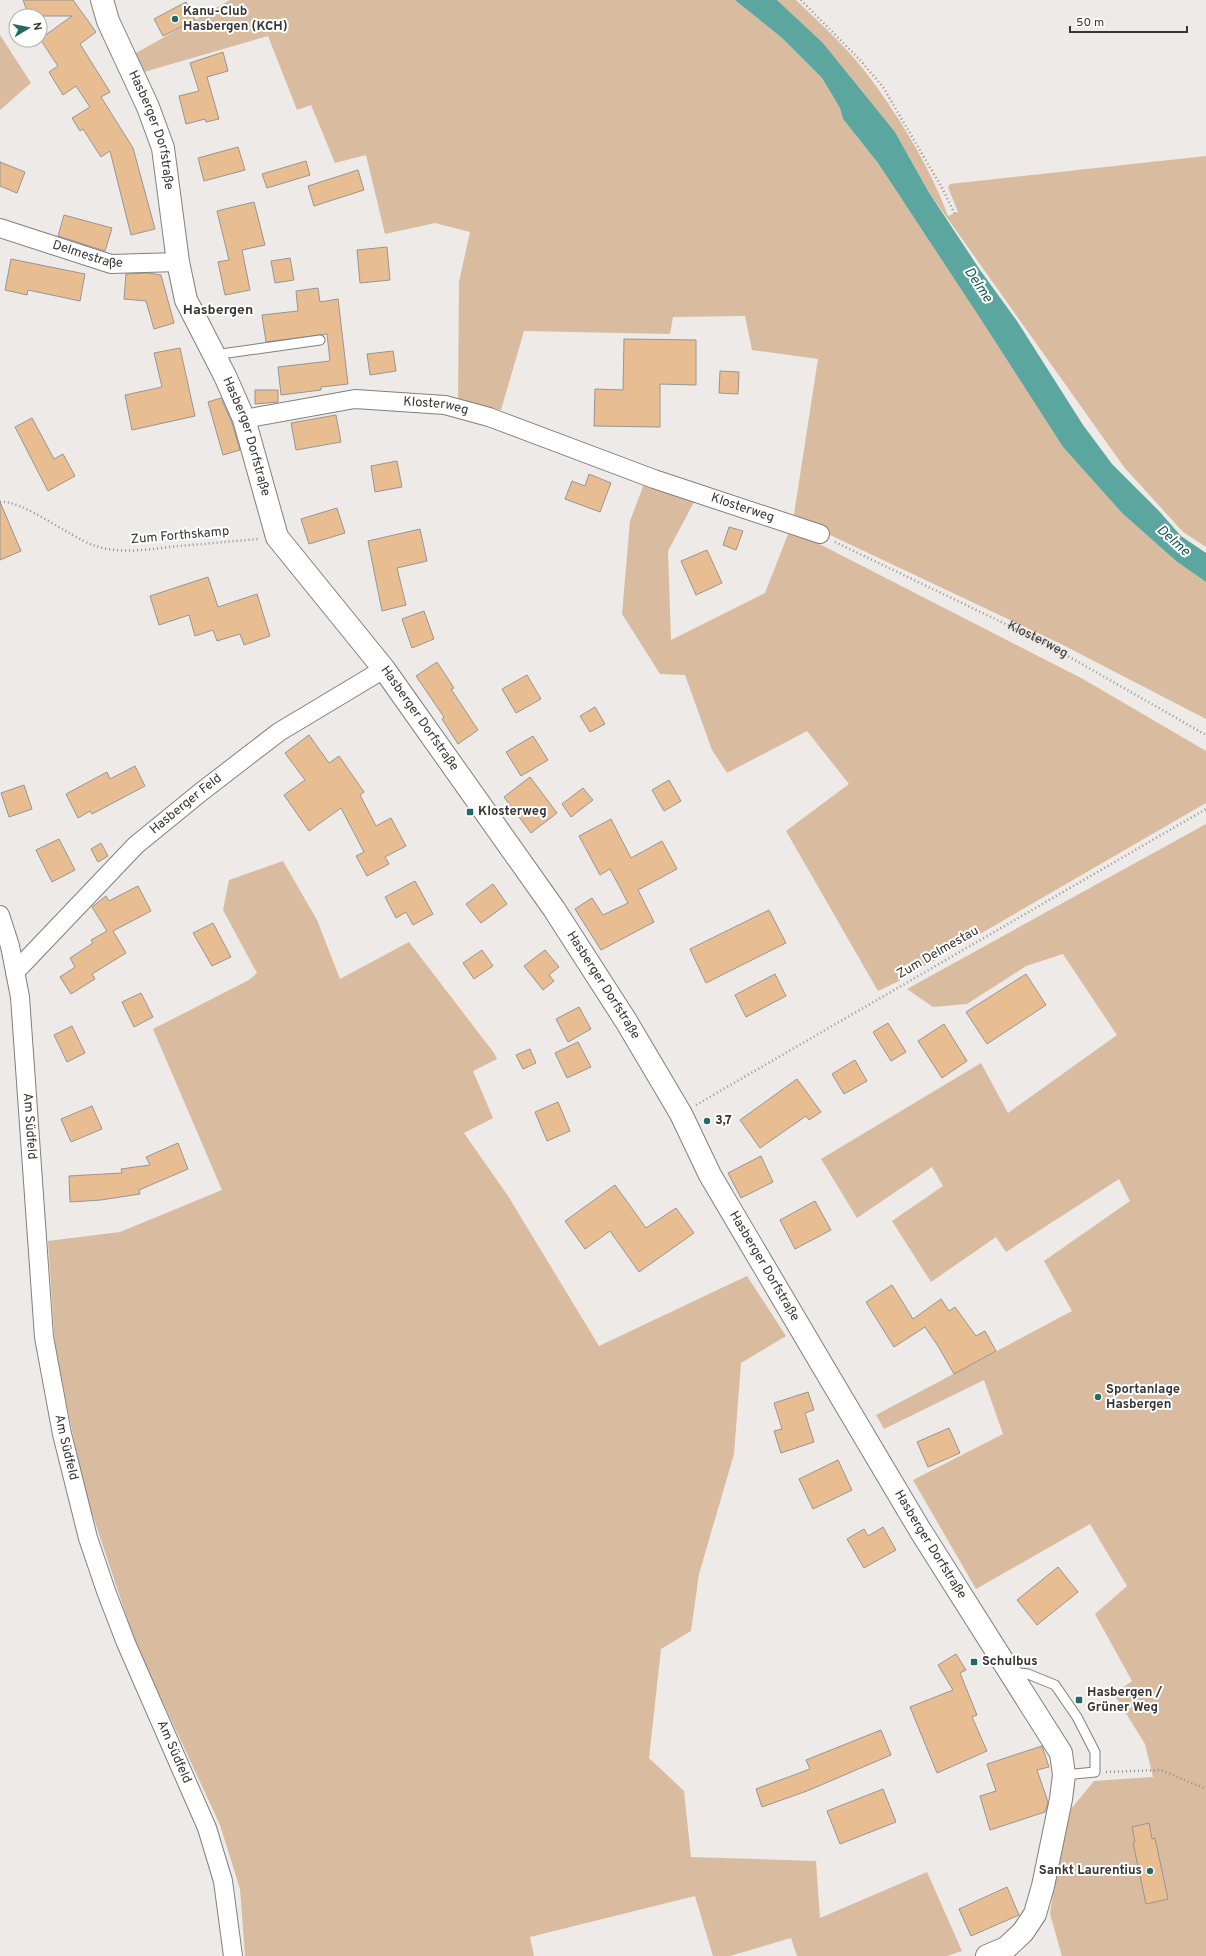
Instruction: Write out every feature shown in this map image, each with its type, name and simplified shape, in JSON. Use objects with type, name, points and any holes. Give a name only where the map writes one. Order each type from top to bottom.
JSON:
[{"type":"street","name":"Hasberger Dorfstraße","points":[[102,0],[108,21],[148,107],[163,148],[178,262],[186,300],[244,419],[277,537],[384,669],[554,909],[626,1021],[681,1114],[710,1175],[920,1530],[1061,1753],[1064,1775],[1061,1799],[1045,1878],[1035,1914],[1023,1932],[1006,1948],[987,1956]]},
{"type":"street","name":"Delmestraße","points":[[0,228],[111,264],[178,262]]},
{"type":"street","name":"Klosterweg","points":[[244,419],[355,399],[445,405],[489,417],[654,479],[820,534]]},
{"type":"street","name":"Hasberger Feld","points":[[15,972],[136,846],[200,792],[279,732],[384,669]]},
{"type":"street","name":"Am Südfeld","points":[[0,915],[10,946],[20,997],[44,1337],[60,1427],[88,1538],[106,1591],[126,1643],[207,1828],[223,1881],[233,1956]]},
{"type":"lane","points":[[214,355],[320,340]]},
{"type":"lane","points":[[1009,1672],[1028,1674],[1055,1685],[1077,1717],[1095,1752],[1095,1772],[1064,1775]]},
{"type":"path","points":[[801,0],[860,60],[883,87],[942,188],[955,214]]},
{"type":"path","name":"Zum Forthskamp","points":[[0,502],[6,502],[25,508],[74,537],[95,546],[129,551],[277,537]]},
{"type":"path","name":"Klosterweg","points":[[820,534],[1045,643],[1206,735]]},
{"type":"path","name":"Zum Delmestau","points":[[681,1114],[1206,809]]},
{"type":"path","points":[[1095,1772],[1161,1770],[1206,1789]]},
{"type":"shaded area","points":[[230,0],[735,0],[782,38],[822,78],[840,108],[843,119],[878,163],[1063,447],[1122,513],[1176,561],[1206,582],[1206,719],[1061,644],[811,526],[793,521],[818,359],[752,350],[745,316],[673,317],[670,334],[524,331],[501,410],[458,401],[459,282],[470,232],[435,223],[385,234],[366,155],[335,163],[311,105],[297,110],[268,36],[144,72],[136,53]]},
{"type":"shaded area","points":[[777,0],[796,0],[840,43],[864,70],[900,121],[922,159],[948,216],[958,212],[948,187],[950,184],[1206,156],[1206,547],[1183,532],[1124,467],[928,191],[895,132],[823,43]]},
{"type":"shaded area","points":[[0,35],[31,83],[0,110]]},
{"type":"shaded area","points":[[644,484],[694,502],[668,551],[671,640],[765,593],[790,529],[1083,679],[1206,751],[1206,803],[897,982],[878,991],[786,831],[849,784],[807,731],[727,773],[712,750],[685,675],[660,674],[622,614],[630,521]]},
{"type":"shaded area","points":[[1206,824],[1206,1956],[1062,1956],[1050,1914],[1059,1853],[1071,1809],[1094,1781],[1153,1777],[1145,1744],[1114,1694],[1132,1681],[1095,1614],[1127,1586],[1090,1524],[976,1589],[913,1480],[1003,1434],[984,1380],[884,1429],[876,1415],[1072,1311],[1044,1261],[1130,1201],[1119,1179],[1006,1252],[996,1237],[931,1282],[892,1221],[943,1186],[932,1167],[857,1218],[821,1159],[981,1063],[1008,1113],[1117,1035],[1063,954],[1026,966],[967,1004],[933,1007],[907,989]]},
{"type":"shaded area","points":[[283,861],[317,920],[340,979],[409,942],[494,1053],[497,1059],[473,1071],[493,1118],[464,1133],[508,1196],[599,1346],[747,1276],[786,1336],[741,1363],[734,1454],[699,1574],[691,1631],[661,1649],[649,1758],[684,1791],[691,1857],[816,1861],[820,1918],[927,1872],[962,1951],[947,1956],[797,1956],[791,1938],[730,1956],[713,1956],[695,1896],[530,1937],[534,1956],[245,1956],[240,1889],[220,1825],[135,1642],[84,1489],[55,1347],[48,1241],[120,1232],[222,1190],[153,1029],[249,980],[257,973],[223,910],[229,880]]},
{"type":"water","name":"Delme","points":[[735,0],[777,0],[823,43],[895,132],[928,191],[980,270],[1017,321],[1083,425],[1112,464],[1159,511],[1181,536],[1206,553],[1206,582],[1176,561],[1122,513],[1063,447],[878,163],[843,119],[840,108],[822,78],[782,38]]},
{"type":"building","points":[[23,0],[73,0],[96,32],[80,44],[110,92],[101,97],[133,148],[155,229],[131,235],[110,151],[101,157],[83,129],[80,131],[72,118],[90,107],[76,86],[63,95],[49,72],[58,66],[46,48],[48,48],[48,33],[72,16],[48,16],[48,8],[26,8]]},
{"type":"building","name":"Kanu-Club Hasbergen (KCH)","points":[[186,2],[195,20],[163,36],[154,19]]},
{"type":"building","points":[[223,52],[228,71],[207,77],[219,119],[206,122],[205,119],[186,124],[179,96],[199,91],[190,63]]},
{"type":"building","points":[[238,147],[245,170],[204,181],[198,158]]},
{"type":"building","points":[[306,161],[310,175],[267,188],[262,174]]},
{"type":"building","points":[[0,162],[25,172],[17,193],[0,186]]},
{"type":"building","points":[[358,170],[364,190],[314,206],[308,186]]},
{"type":"building","points":[[254,202],[265,245],[242,250],[250,290],[225,295],[218,262],[229,260],[217,211]]},
{"type":"building","points":[[64,215],[112,228],[105,251],[58,236]]},
{"type":"building","points":[[387,247],[390,280],[360,283],[357,250]]},
{"type":"building","points":[[290,258],[294,280],[275,283],[271,261]]},
{"type":"building","points":[[11,259],[85,274],[80,301],[28,290],[27,295],[5,290]]},
{"type":"building","points":[[148,273],[161,275],[174,323],[154,329],[146,301],[124,299],[126,274]]},
{"type":"building","points":[[318,288],[320,302],[338,299],[348,384],[321,387],[321,390],[281,395],[278,367],[330,361],[327,334],[266,342],[262,315],[298,311],[296,291]]},
{"type":"building","points":[[624,339],[696,340],[696,385],[660,384],[660,427],[594,426],[595,389],[623,390]]},
{"type":"building","points":[[180,348],[195,416],[132,430],[125,395],[162,387],[154,353]]},
{"type":"building","points":[[393,351],[396,371],[370,375],[367,354]]},
{"type":"building","points":[[720,371],[739,372],[738,394],[719,393]]},
{"type":"building","points":[[255,390],[278,390],[278,402],[255,404]]},
{"type":"building","points":[[221,398],[232,423],[240,450],[223,455],[208,402]]},
{"type":"building","points":[[336,415],[341,442],[296,450],[291,423]]},
{"type":"building","points":[[32,418],[54,459],[63,454],[75,476],[48,491],[15,427]]},
{"type":"building","points":[[397,461],[402,487],[375,492],[371,466]]},
{"type":"building","points":[[589,474],[611,483],[600,512],[565,499],[572,481],[585,486]]},
{"type":"building","points":[[0,502],[21,551],[0,560]]},
{"type":"building","points":[[337,508],[345,533],[309,544],[301,519]]},
{"type":"building","points":[[729,527],[743,531],[736,550],[723,545]]},
{"type":"building","points":[[420,529],[427,561],[397,568],[406,605],[382,611],[368,541]]},
{"type":"building","points":[[707,550],[722,583],[696,595],[681,561]]},
{"type":"building","points":[[208,577],[218,607],[257,594],[270,636],[244,645],[240,634],[217,641],[213,630],[195,636],[189,615],[159,625],[150,596]]},
{"type":"building","points":[[424,611],[434,639],[412,648],[402,619]]},
{"type":"building","points":[[437,662],[454,688],[451,689],[478,730],[458,744],[442,719],[444,717],[416,676]]},
{"type":"building","points":[[527,675],[541,699],[516,713],[502,689]]},
{"type":"building","points":[[595,707],[605,724],[590,732],[580,716]]},
{"type":"building","points":[[309,735],[329,763],[339,756],[364,792],[360,795],[376,826],[391,818],[406,846],[385,857],[389,864],[367,876],[356,856],[364,852],[341,808],[309,831],[284,795],[305,780],[285,753]]},
{"type":"building","points":[[533,736],[548,760],[521,776],[506,752]]},
{"type":"building","points":[[135,766],[145,786],[92,814],[90,811],[78,818],[66,794],[107,772],[110,779]]},
{"type":"building","points":[[530,777],[557,813],[531,833],[504,797]]},
{"type":"building","points":[[669,780],[681,801],[664,811],[652,790]]},
{"type":"building","points":[[24,785],[32,809],[9,817],[1,793]]},
{"type":"building","points":[[583,788],[593,800],[571,817],[562,804]]},
{"type":"building","points":[[611,819],[631,858],[662,841],[677,869],[638,890],[654,922],[601,950],[575,909],[592,898],[603,915],[628,903],[610,869],[600,875],[579,836]]},
{"type":"building","points":[[59,839],[75,870],[52,882],[36,850]]},
{"type":"building","points":[[101,843],[108,856],[98,862],[91,849]]},
{"type":"building","points":[[415,881],[433,914],[413,925],[406,912],[396,918],[385,897]]},
{"type":"building","points":[[493,884],[507,904],[481,923],[466,904]]},
{"type":"building","points":[[138,886],[151,911],[113,931],[126,953],[92,974],[95,979],[71,994],[60,977],[75,967],[70,958],[93,943],[91,940],[107,931],[92,907],[106,896],[109,901]]},
{"type":"building","points":[[769,910],[786,943],[706,983],[690,949]]},
{"type":"building","points":[[213,923],[231,957],[212,966],[193,933]]},
{"type":"building","points":[[482,950],[493,966],[474,979],[463,963]]},
{"type":"building","points":[[545,950],[559,967],[549,975],[554,981],[543,990],[524,966]]},
{"type":"building","points":[[775,974],[786,996],[746,1017],[735,995]]},
{"type":"building","points":[[1026,974],[1046,1005],[987,1044],[966,1012]]},
{"type":"building","points":[[141,993],[153,1017],[134,1027],[122,1002]]},
{"type":"building","points":[[579,1007],[591,1029],[568,1042],[556,1019]]},
{"type":"building","points":[[888,1023],[906,1052],[891,1061],[873,1032]]},
{"type":"building","points":[[944,1024],[967,1061],[942,1078],[918,1041]]},
{"type":"building","points":[[72,1026],[85,1053],[67,1062],[54,1035]]},
{"type":"building","points":[[578,1042],[591,1067],[567,1078],[555,1053]]},
{"type":"building","points":[[530,1049],[536,1063],[523,1069],[516,1055]]},
{"type":"building","points":[[855,1060],[867,1081],[844,1094],[832,1074]]},
{"type":"building","points":[[797,1079],[821,1112],[809,1120],[806,1116],[760,1148],[740,1120]]},
{"type":"building","points":[[558,1102],[570,1131],[547,1141],[535,1112]]},
{"type":"building","points":[[92,1106],[102,1129],[71,1142],[61,1119]]},
{"type":"building","points":[[178,1143],[188,1169],[139,1190],[140,1194],[101,1200],[70,1202],[69,1176],[122,1173],[121,1169],[150,1165],[146,1157]]},
{"type":"building","points":[[761,1156],[773,1182],[741,1198],[728,1173]]},
{"type":"building","points":[[615,1185],[646,1228],[676,1208],[694,1233],[639,1272],[610,1231],[585,1249],[565,1221]]},
{"type":"building","points":[[815,1201],[831,1230],[795,1249],[780,1220]]},
{"type":"building","points":[[892,1285],[913,1319],[941,1299],[949,1311],[955,1307],[976,1336],[985,1331],[996,1351],[954,1374],[925,1327],[894,1347],[866,1302]]},
{"type":"building","points":[[808,1392],[814,1410],[805,1413],[814,1442],[781,1453],[774,1431],[782,1429],[774,1403]]},
{"type":"building","points":[[949,1428],[960,1453],[928,1467],[917,1442]]},
{"type":"building","points":[[838,1460],[852,1490],[813,1509],[799,1479]]},
{"type":"building","points":[[883,1527],[896,1550],[864,1568],[847,1539],[864,1529],[868,1536]]},
{"type":"building","points":[[1058,1567],[1078,1592],[1037,1625],[1017,1600]]},
{"type":"building","points":[[956,1654],[966,1670],[960,1673],[977,1715],[972,1717],[987,1751],[937,1773],[910,1707],[953,1690],[938,1665]]},
{"type":"building","points":[[881,1730],[891,1755],[807,1791],[762,1807],[756,1789],[810,1769],[806,1760]]},
{"type":"building","points":[[1042,1746],[1049,1767],[1037,1770],[1048,1802],[1045,1812],[990,1830],[980,1796],[996,1791],[987,1764]]},
{"type":"building","points":[[883,1789],[896,1822],[840,1844],[827,1811]]},
{"type":"building","name":"Sankt Laurentius","points":[[1149,1823],[1152,1839],[1155,1838],[1168,1899],[1146,1904],[1133,1843],[1135,1842],[1132,1827]]},
{"type":"building","points":[[1007,1887],[1019,1915],[971,1936],[959,1909]]},
{"type":"place","name":"Kanu-Club Hasbergen (KCH)","points":[[175,19]]},
{"type":"place","name":"Klosterweg","points":[[470,812]]},
{"type":"place","name":"3,7","points":[[707,1121]]},
{"type":"place","name":"Sportanlage Hasbergen","points":[[1098,1397]]},
{"type":"place","name":"Schulbus","points":[[974,1662]]},
{"type":"place","name":"Hasbergen / Grüner Weg","points":[[1079,1700]]},
{"type":"place","name":"Sankt Laurentius","points":[[1150,1871]]},
{"type":"district","name":"Hasbergen","points":[[218,310]]}]
